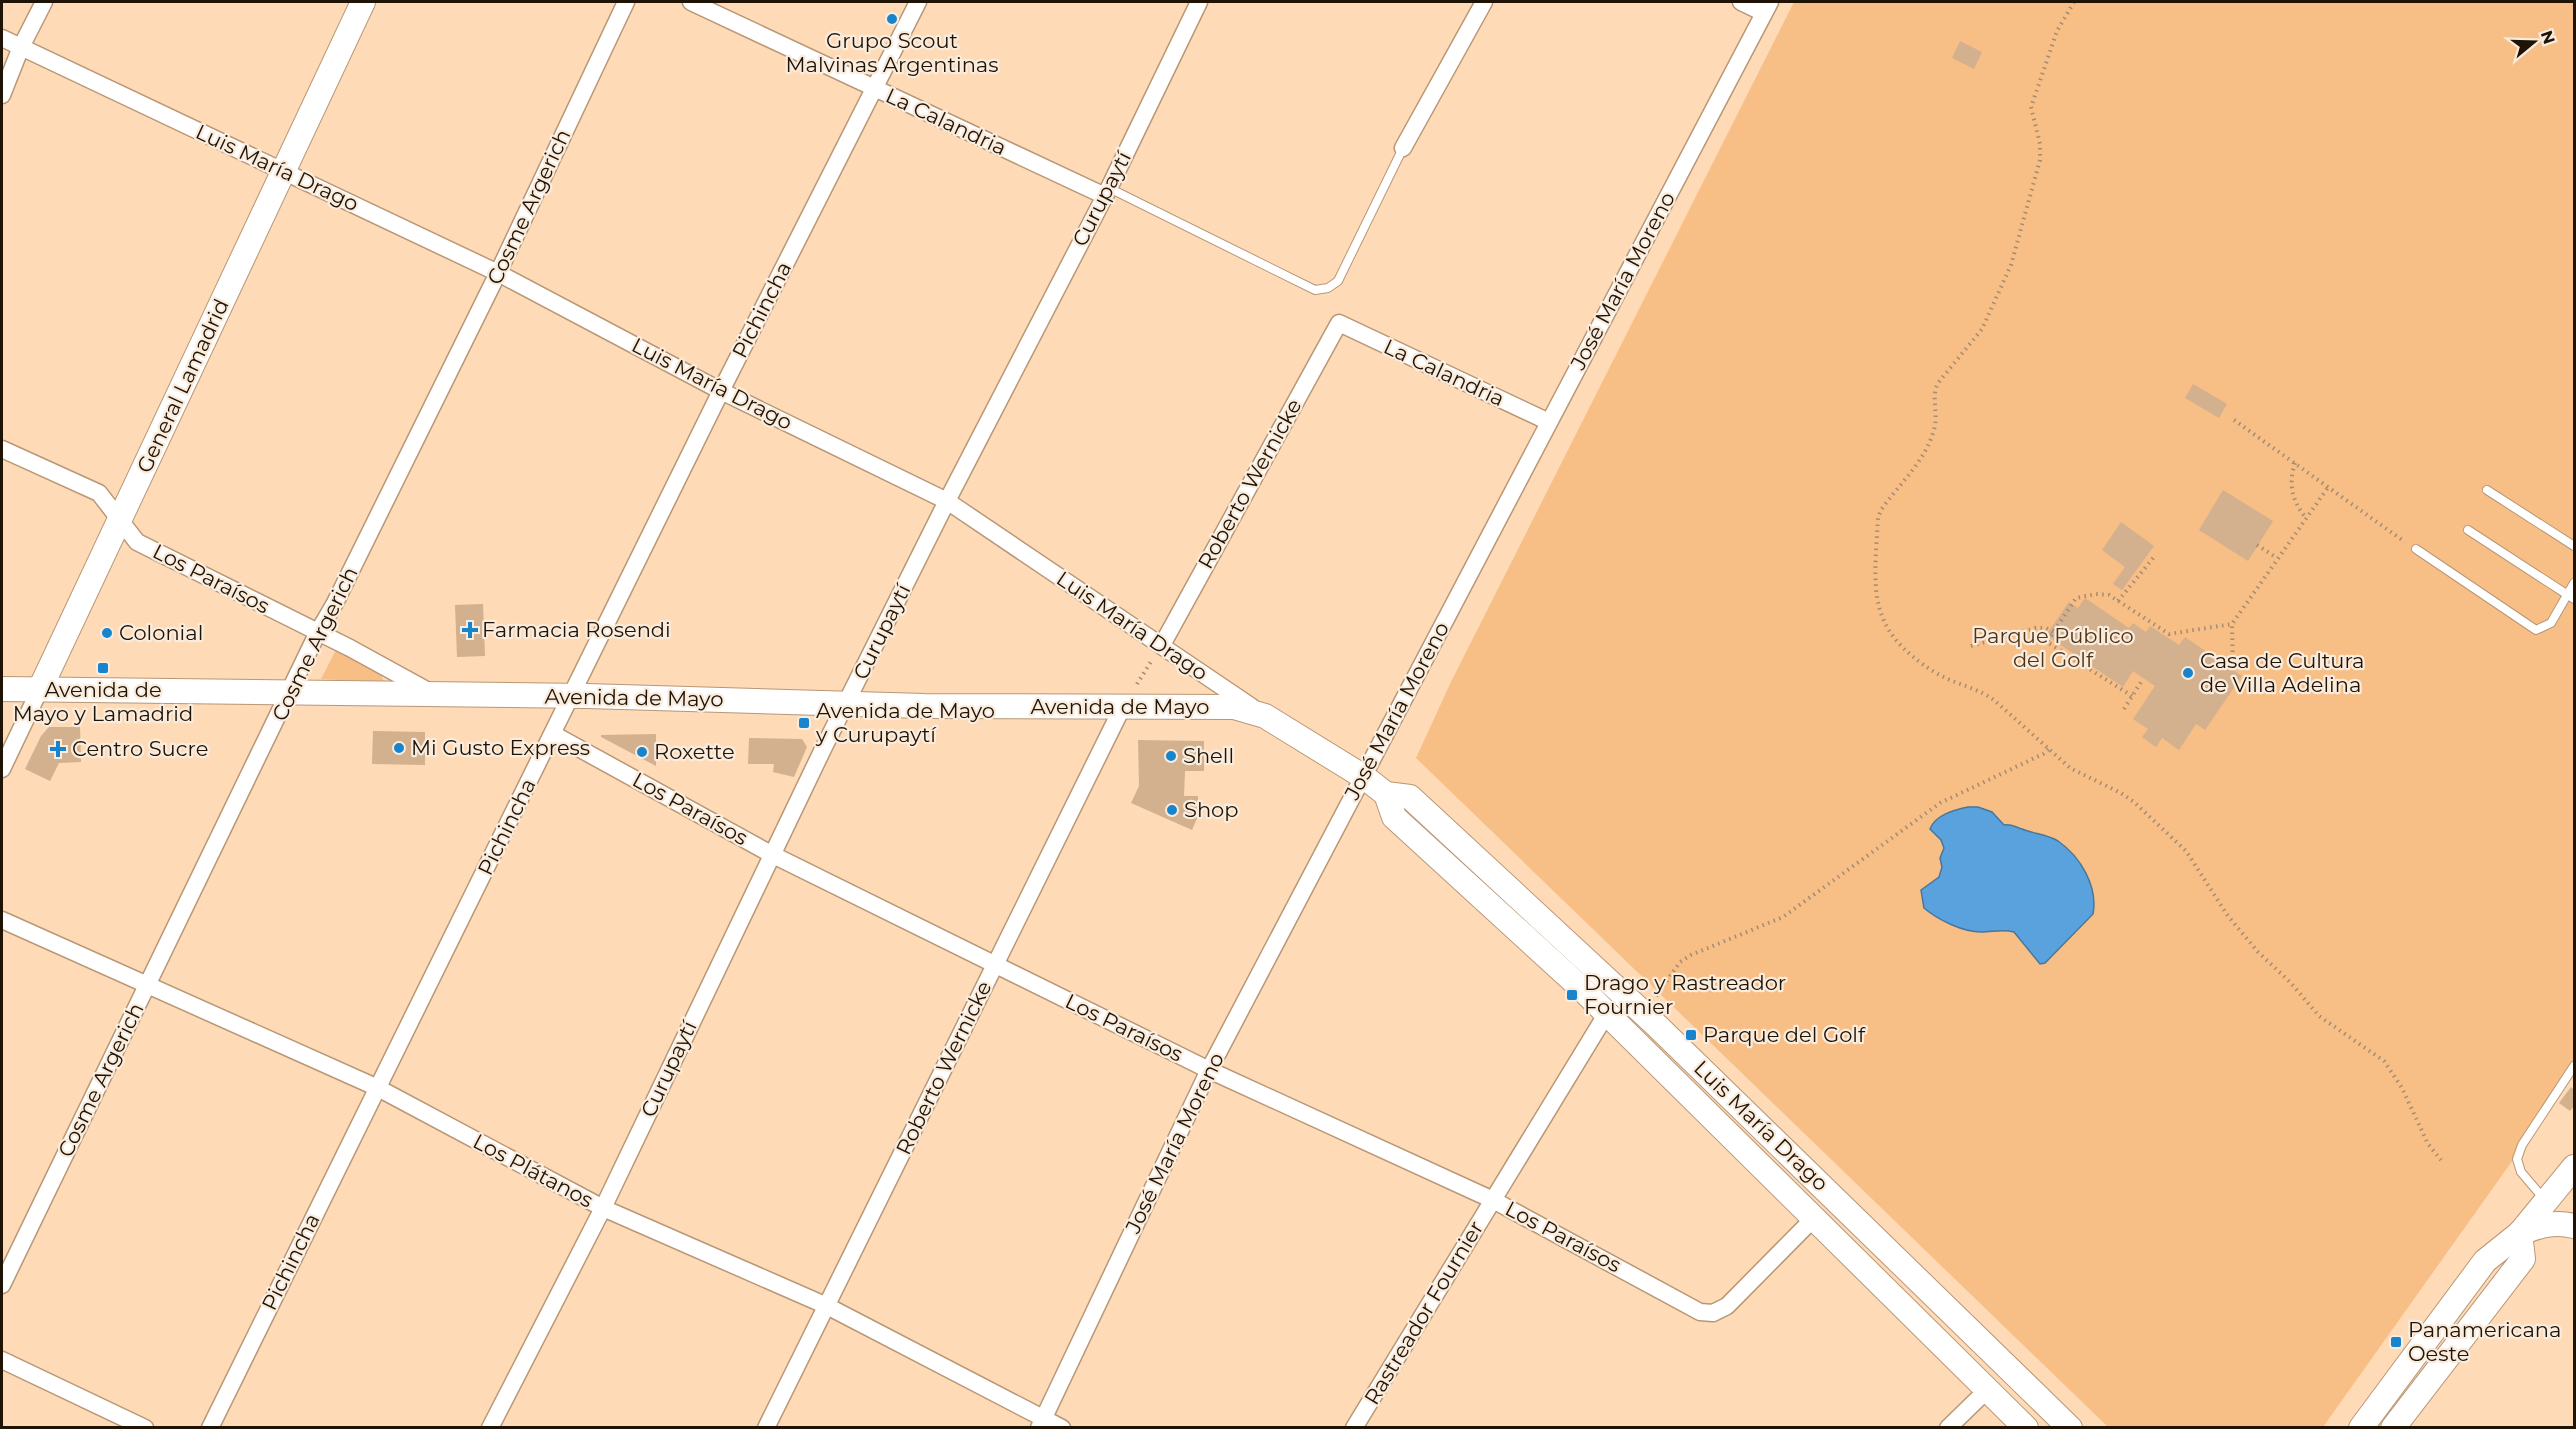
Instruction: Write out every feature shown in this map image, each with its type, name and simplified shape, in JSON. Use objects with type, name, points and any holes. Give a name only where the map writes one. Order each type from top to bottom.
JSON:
[{"type":"main road","name":"General Lamadrid","points":[[40,689],[363,2]]},
{"type":"main road","name":"Avenida de Mayo","points":[[2,689],[291,691],[847,704],[1122,708],[1234,707],[1265,716]]},
{"type":"main road","name":"Luis María Drago","points":[[1265,716],[1364,777],[1386,794],[1410,797],[1650,1018],[2070,1428]]},
{"type":"main road","name":"Luis María Drago","points":[[1386,794],[1394,817],[1607,1013],[2026,1428]]},
{"type":"main road","points":[[2361,1428],[2485,1261],[2520,1233],[2574,1167]]},
{"type":"main road","points":[[2520,1233],[2546,1224],[2562,1223],[2574,1226]]},
{"type":"main road","points":[[2393,1428],[2523,1259],[2520,1233]]},
{"type":"street","points":[[2,95],[21,47],[44,2]]},
{"type":"street","name":"Cosme Argerich","points":[[2,1285],[318,632],[498,273],[626,2]]},
{"type":"street","name":"La Calandria","points":[[691,2],[873,88],[1107,192]]},
{"type":"street","name":"Pichincha","points":[[210,1428],[721,391],[918,2]]},
{"type":"street","name":"Curupaytí","points":[[490,1428],[603,1208],[771,854],[947,501],[1107,192],[1199,2]]},
{"type":"street","points":[[1403,148],[1484,2]]},
{"type":"street","points":[[1741,2],[1767,7]]},
{"type":"street","name":"José María Moreno","points":[[1041,1423],[1209,1070],[1767,7]]},
{"type":"street","name":"Luis María Drago","points":[[2,38],[498,273],[721,391],[947,501],[1265,716]]},
{"type":"street","name":"La Calandria","points":[[1339,323],[1549,422]]},
{"type":"street","name":"Roberto Wernicke","points":[[1162,645],[1339,323]]},
{"type":"street","name":"Los Paraísos","points":[[2,449],[99,493],[137,542],[318,632],[434,694]]},
{"type":"street","name":"General Lamadrid","points":[[2,770],[40,689]]},
{"type":"street","name":"Roberto Wernicke","points":[[766,1428],[1122,708]]},
{"type":"street","name":"Los Paraísos","points":[[553,734],[771,854],[1209,1070],[1493,1200],[1701,1311],[1713,1313],[1726,1306],[1813,1219]]},
{"type":"street","name":"Los Plátanos","points":[[2,920],[378,1088],[603,1208],[827,1306],[1041,1423],[1062,1428]]},
{"type":"street","name":"Rastreador Fournier","points":[[1354,1428],[1607,1013]]},
{"type":"street","points":[[2,1360],[145,1428]]},
{"type":"street","points":[[1948,1428],[1988,1389]]},
{"type":"lane","name":"La Calandria","points":[[1107,192],[1316,290],[1328,288],[1338,281],[1403,148]]},
{"type":"lane","points":[[2487,489],[2574,546]]},
{"type":"lane","points":[[2469,530],[2571,597]]},
{"type":"lane","points":[[2416,549],[2536,630],[2551,623],[2571,597],[2574,583]]},
{"type":"lane","points":[[2546,1202],[2522,1172],[2517,1159],[2522,1144],[2574,1066]]},
{"type":"path","points":[[2074,2],[2057,31],[2031,106],[2040,144],[2040,160],[2012,265],[1982,329],[1938,383],[1934,392],[1938,418],[1922,460],[1881,510],[1878,518],[1874,587],[1883,621],[1897,643],[1935,673],[1994,699],[2070,768],[2121,793],[2134,802],[2186,852],[2228,916],[2258,952],[2291,983],[2319,1016],[2384,1061],[2402,1088],[2428,1144],[2441,1160]]},
{"type":"path","points":[[2234,420],[2416,549]]},
{"type":"path","points":[[2295,463],[2291,487],[2298,509],[2306,518]]},
{"type":"path","points":[[2233,670],[2232,624],[2328,486]]},
{"type":"path","points":[[2258,545],[2277,558]]},
{"type":"path","points":[[2118,601],[2154,557]]},
{"type":"path","points":[[2132,696],[2047,642],[2076,598],[2104,594],[2169,634],[2232,624]]},
{"type":"path","points":[[1971,646],[2036,628],[2046,628],[2053,632]]},
{"type":"path","points":[[1122,708],[1162,645]]},
{"type":"path","points":[[2124,709],[2140,682]]},
{"type":"path","points":[[1657,995],[1680,962],[1691,955],[1782,917],[1940,803],[2043,754],[2049,748]]},
{"type":"green space","name":"Parque Público del Golf","points":[[1794,2],[2574,2],[2574,1074],[2323,1427],[2108,1427],[1416,758],[1451,682]]},
{"type":"green space","points":[[336,650],[380,672],[384,682],[321,679]]},
{"type":"water","points":[[1968,807],[1978,807],[1992,812],[2004,825],[2058,841],[2074,855],[2086,873],[2093,893],[2093,914],[2045,963],[2040,964],[2014,932],[1966,930],[1943,921],[1924,908],[1921,890],[1939,877],[1942,867],[1940,858],[1944,848],[1941,840],[1930,829],[1932,824],[1951,812]]},
{"type":"building","points":[[1960,41],[1982,52],[1974,69],[1952,58]]},
{"type":"building","points":[[2193,384],[2227,404],[2219,418],[2185,398]]},
{"type":"building","points":[[2223,490],[2273,521],[2248,561],[2199,530]]},
{"type":"building","points":[[2121,522],[2154,546],[2122,590],[2113,584],[2125,567],[2102,550]]},
{"type":"building","name":"Casa de Cultura de Villa Adelina","points":[[2085,598],[2129,628],[2133,623],[2146,632],[2150,626],[2179,645],[2185,637],[2242,676],[2205,730],[2196,724],[2179,750],[2162,738],[2156,747],[2142,737],[2148,729],[2133,719],[2155,686],[2133,671],[2123,687],[2046,635],[2069,602],[2078,608]]},
{"type":"building","name":"Farmacia Rosendi","points":[[483,604],[485,656],[457,657],[455,605]]},
{"type":"building","name":"Centro Sucre","points":[[49,727],[80,727],[81,762],[59,763],[50,781],[25,769],[41,736]]},
{"type":"building","name":"Mi Gusto Express","points":[[373,731],[425,732],[425,765],[372,764]]},
{"type":"building","name":"Roxette","points":[[656,734],[656,766],[601,737],[601,735]]},
{"type":"building","points":[[749,738],[802,739],[807,747],[794,777],[773,772],[774,764],[748,764]]},
{"type":"building","name":"Shell","points":[[1138,740],[1204,741],[1204,771],[1185,771],[1184,796],[1198,796],[1198,816],[1192,830],[1131,803],[1139,786]]},
{"type":"building","points":[[2571,1087],[2574,1090],[2574,1106],[2570,1111],[2559,1103]]},
{"type":"place","name":"Grupo Scout Malvinas Argentinas","points":[[892,19]]},
{"type":"place","name":"Farmacia Rosendi","points":[[470,630]]},
{"type":"place","name":"Colonial","points":[[107,633]]},
{"type":"place","name":"Avenida de Mayo y Lamadrid","points":[[103,668]]},
{"type":"place","name":"Casa de Cultura de Villa Adelina","points":[[2188,673]]},
{"type":"place","name":"Avenida de Mayo y Curupaytí","points":[[804,723]]},
{"type":"place","name":"Mi Gusto Express","points":[[399,748]]},
{"type":"place","name":"Centro Sucre","points":[[58,749]]},
{"type":"place","name":"Roxette","points":[[642,752]]},
{"type":"place","name":"Shell","points":[[1171,756]]},
{"type":"place","name":"Shop","points":[[1172,810]]},
{"type":"place","name":"Drago y Rastreador Fournier","points":[[1572,995]]},
{"type":"place","name":"Parque del Golf","points":[[1691,1035]]},
{"type":"place","name":"Panamericana Oeste","points":[[2396,1342]]}]
